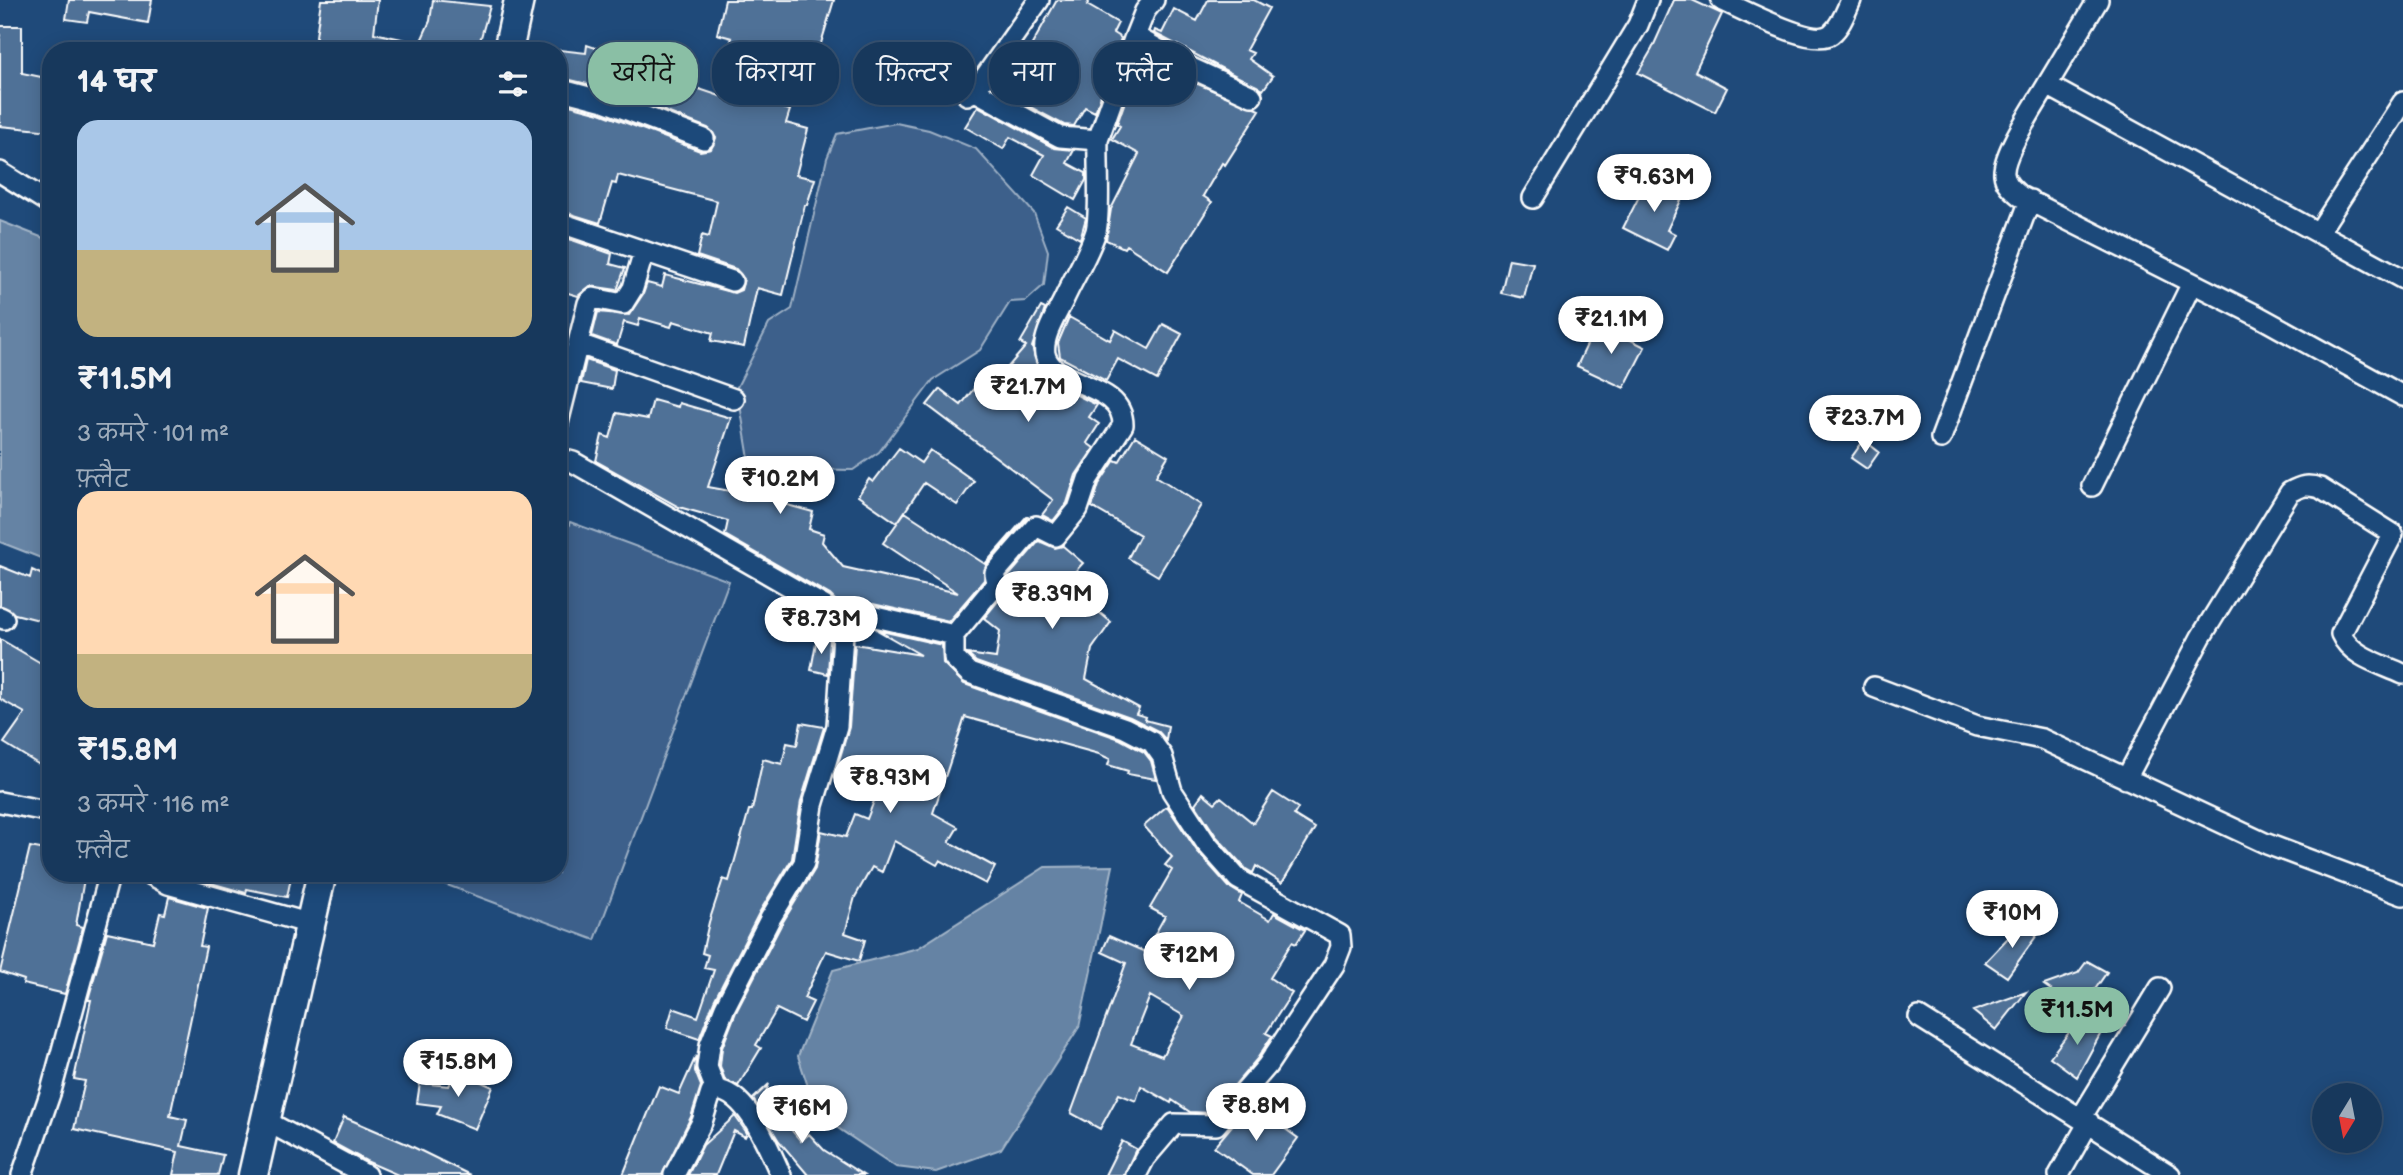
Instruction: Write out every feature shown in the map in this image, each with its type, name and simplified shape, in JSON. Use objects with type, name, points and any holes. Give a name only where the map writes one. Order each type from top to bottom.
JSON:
[{"type":"main road","points":[[510,42],[519,0]]},
{"type":"main road","points":[[253,1175],[320,882]]},
{"type":"street","points":[[1039,0],[971,93],[1060,137],[1098,140]]},
{"type":"street","points":[[1136,1175],[1145,1158],[1174,1124],[1216,1125],[1267,1066],[1334,965],[1341,947],[1340,935],[1238,879],[1206,843],[1172,791],[1162,756],[1152,742],[1125,728],[969,673],[954,658],[954,635],[997,583],[995,573],[1037,526],[1056,536],[1078,509],[1088,479],[1123,425],[1123,415],[1117,405],[1051,367],[1045,354],[1050,329],[1096,230],[1098,140],[1145,11],[1154,0]]},
{"type":"street","points":[[1533,198],[1638,26],[1648,0]]},
{"type":"street","points":[[1721,0],[1800,34],[1823,37],[1831,33],[1842,20],[1851,0]]},
{"type":"street","points":[[2098,0],[2008,157],[2004,173],[2008,185],[2030,201],[2192,282],[2403,396]]},
{"type":"street","points":[[1135,36],[1191,68],[1252,96]]},
{"type":"street","points":[[2047,85],[2403,279]]},
{"type":"street","points":[[567,91],[604,101],[704,139]]},
{"type":"street","points":[[2318,233],[2403,102]]},
{"type":"street","points":[[0,172],[42,198]]},
{"type":"street","points":[[1941,438],[2030,201]]},
{"type":"street","points":[[567,225],[732,281]]},
{"type":"street","points":[[567,390],[588,303],[593,298],[623,304],[633,288],[644,251]]},
{"type":"street","points":[[2092,486],[2192,282]]},
{"type":"street","points":[[579,344],[734,400]]},
{"type":"street","points":[[567,460],[824,606],[837,617],[843,635],[837,726],[813,805],[804,863],[770,919],[725,1007],[710,1045],[707,1067],[716,1090]]},
{"type":"street","points":[[2126,779],[2201,637],[2290,492],[2309,484],[2320,488],[2398,537],[2341,634],[2345,644],[2355,652],[2403,674]]},
{"type":"street","points":[[837,617],[871,617],[954,635]]},
{"type":"street","points":[[1874,687],[1977,726],[2042,739],[2267,844],[2403,895]]},
{"type":"street","points":[[0,802],[42,810]]},
{"type":"street","points":[[22,1175],[51,1091],[108,882]]},
{"type":"street","points":[[164,882],[311,924]]},
{"type":"street","points":[[2059,1175],[2085,1120],[2160,988]]},
{"type":"street","points":[[1919,1017],[2085,1120],[2148,1169],[2170,1175]]},
{"type":"street","points":[[674,1175],[702,1122],[711,1093],[716,1090],[730,1093],[739,1100],[757,1126],[781,1175]]},
{"type":"street","points":[[265,1121],[366,1175]]},
{"type":"shaded area","points":[[896,123],[929,130],[976,149],[1034,213],[1048,251],[1044,285],[1026,301],[1010,302],[980,350],[933,380],[879,452],[853,470],[795,469],[766,473],[749,459],[737,387],[769,324],[792,309],[827,158],[837,134]]},
{"type":"shaded area","points":[[0,221],[42,237],[42,558],[0,542]]},
{"type":"shaded area","points":[[570,522],[729,581],[595,940],[439,882],[567,882],[567,530]]},
{"type":"shaded area","points":[[1113,866],[1079,1027],[1001,1149],[936,1172],[896,1167],[817,1114],[798,1056],[833,970],[918,948],[1045,867]]},
{"type":"building","points":[[69,0],[152,0],[148,23],[89,12],[87,22],[66,19]]},
{"type":"building","points":[[321,0],[378,0],[374,33],[415,42],[315,42]]},
{"type":"building","points":[[433,0],[490,6],[480,42],[420,42],[430,21]]},
{"type":"building","points":[[725,0],[834,0],[821,42],[731,42],[732,38],[717,34]]},
{"type":"building","points":[[1057,0],[1090,0],[1087,5],[1118,23],[1113,33],[1121,38],[1120,42],[1093,42],[1093,105],[1097,105],[1095,112],[1085,107],[1074,126],[1064,125],[1027,105],[1079,105],[1079,42],[1033,42]]},
{"type":"building","points":[[1208,0],[1254,0],[1269,8],[1246,50],[1253,53],[1249,59],[1273,76],[1263,90],[1196,55],[1196,42],[1171,42],[1154,33],[1155,30],[1162,33],[1174,9],[1197,21]]},
{"type":"building","points":[[1674,0],[1692,0],[1722,14],[1695,71],[1727,88],[1715,112],[1638,73]]},
{"type":"building","points":[[0,26],[22,26],[22,73],[42,77],[42,130],[0,126]]},
{"type":"building","points":[[587,45],[588,84],[567,79],[567,51],[586,53]]},
{"type":"building","points":[[1196,83],[1260,110],[1225,165],[1222,163],[1203,196],[1212,202],[1168,272],[1126,245],[1124,248],[1106,240],[1111,209],[1139,154],[1112,139],[1120,126],[1117,124],[1124,105],[1196,105]]},
{"type":"building","points":[[698,89],[712,93],[712,105],[770,105],[790,110],[786,123],[808,129],[796,175],[815,179],[805,205],[783,295],[757,288],[744,347],[711,341],[713,333],[673,321],[671,327],[640,318],[638,326],[624,322],[617,345],[592,336],[598,312],[629,315],[647,283],[662,287],[665,275],[734,293],[741,290],[744,279],[736,269],[697,256],[702,235],[709,237],[717,201],[618,175],[616,184],[612,183],[600,223],[567,213],[567,104],[600,113],[700,151],[711,149],[716,138],[708,128],[649,105],[698,105]]},
{"type":"building","points":[[978,106],[1054,148],[1074,150],[1067,163],[1086,173],[1086,180],[1075,200],[1033,175],[1044,155],[1010,137],[1003,149],[965,127]]},
{"type":"building","points":[[1648,179],[1683,196],[1667,230],[1675,234],[1667,250],[1623,228]]},
{"type":"building","points":[[1068,207],[1086,218],[1080,239],[1056,225]]},
{"type":"building","points":[[567,238],[612,254],[610,264],[625,268],[617,290],[590,286],[578,296],[567,293]]},
{"type":"building","points":[[1509,259],[1533,263],[1524,298],[1501,293]]},
{"type":"building","points":[[1041,307],[1045,309],[1032,347],[1039,370],[1054,384],[1097,405],[1089,417],[1099,424],[1087,443],[1094,448],[1076,475],[1067,503],[1053,521],[1042,515],[1053,500],[927,405],[940,389],[961,405],[975,387],[984,395],[1026,346],[1020,343]]},
{"type":"building","points":[[1069,317],[1110,340],[1115,330],[1149,349],[1163,324],[1182,334],[1157,380],[1118,359],[1106,381],[1060,357],[1058,343]]},
{"type":"building","points":[[1597,323],[1645,347],[1624,388],[1577,366]]},
{"type":"building","points":[[586,360],[615,370],[612,389],[581,383]]},
{"type":"building","points":[[653,400],[678,407],[679,403],[731,418],[708,487],[758,496],[759,491],[779,497],[776,502],[813,512],[809,529],[824,534],[822,542],[843,567],[958,593],[883,543],[905,512],[985,564],[1027,517],[986,565],[984,580],[949,621],[873,604],[840,605],[830,595],[725,535],[728,521],[679,507],[596,461],[602,435],[610,438],[617,413],[648,419]]},
{"type":"building","points":[[1135,436],[1168,456],[1156,476],[1201,505],[1158,576],[1128,558],[1140,535],[1092,507],[1099,484],[1115,460],[1119,462]]},
{"type":"building","points":[[1864,440],[1879,452],[1867,469],[1851,458]]},
{"type":"building","points":[[899,448],[921,463],[930,450],[974,481],[957,505],[924,483],[897,523],[858,496],[869,479],[873,482]]},
{"type":"building","points":[[1039,541],[1055,548],[1063,546],[1083,563],[1064,584],[1111,622],[1092,649],[1086,679],[1139,708],[1136,714],[1146,717],[1145,720],[1168,726],[1166,740],[1158,731],[1130,717],[976,662],[967,654],[996,658],[1000,631],[984,618],[1007,590],[1008,577]]},
{"type":"building","points":[[0,566],[30,578],[32,570],[42,575],[42,621],[15,614],[0,605]]},
{"type":"building","points":[[877,630],[942,645],[943,663],[964,684],[1120,739],[1144,752],[1151,761],[1156,779],[1127,774],[1128,771],[1108,765],[1110,759],[1099,754],[965,717],[933,813],[958,827],[949,842],[995,867],[986,884],[940,860],[937,865],[894,841],[882,872],[872,867],[855,897],[845,933],[865,940],[859,961],[826,951],[804,998],[813,1002],[803,1022],[777,1009],[756,1045],[761,1048],[738,1086],[725,1080],[720,1066],[722,1048],[736,1012],[781,925],[815,869],[821,831],[846,837],[855,814],[867,819],[884,775],[838,764],[849,727],[855,644],[921,655]]},
{"type":"building","points":[[817,637],[830,639],[828,674],[811,670]]},
{"type":"building","points":[[0,639],[42,664],[42,766],[4,743],[25,713],[0,699]]},
{"type":"building","points":[[801,723],[824,727],[801,801],[792,859],[759,913],[714,1001],[699,1039],[667,1028],[673,1008],[698,1017],[714,970],[704,968],[708,955],[702,953],[709,922],[723,879],[729,881],[749,810],[752,810],[763,759],[782,764],[787,743],[797,745]]},
{"type":"building","points":[[1273,792],[1298,808],[1294,815],[1315,828],[1282,883],[1256,866],[1253,873],[1246,869],[1216,836],[1195,804],[1203,793],[1215,803],[1221,797],[1253,823]]},
{"type":"building","points":[[1167,806],[1197,851],[1229,887],[1242,895],[1239,902],[1270,920],[1274,913],[1305,930],[1296,944],[1292,942],[1270,978],[1292,993],[1266,1033],[1272,1036],[1257,1059],[1211,1113],[1190,1112],[1172,1100],[1171,1103],[1141,1086],[1136,1101],[1119,1094],[1100,1129],[1071,1113],[1126,963],[1102,952],[1109,936],[1145,952],[1165,916],[1150,908],[1172,870],[1165,865],[1172,857],[1144,826]],"holes":[[[1150,996],[1184,1016],[1162,1056],[1131,1044]]]},
{"type":"building","points":[[30,847],[42,849],[42,882],[83,882],[76,925],[83,927],[65,994],[23,984],[24,980],[0,972]]},
{"type":"building","points":[[207,882],[290,882],[287,897],[247,889],[246,893]]},
{"type":"building","points":[[169,897],[208,908],[200,946],[206,947],[170,1116],[187,1120],[181,1146],[223,1155],[218,1175],[173,1175],[178,1152],[74,1129],[85,1081],[74,1079],[91,1000],[88,1000],[107,932],[153,942],[160,913],[165,914]]},
{"type":"building","points":[[2022,923],[2037,935],[2007,977],[1985,962]]},
{"type":"building","points":[[2087,961],[2107,972],[2080,1011],[2044,985],[2078,973]]},
{"type":"building","points":[[2026,992],[1996,1030],[1973,1011]]},
{"type":"building","points":[[2081,1017],[2102,1031],[2077,1077],[2050,1057]]},
{"type":"building","points":[[696,1056],[695,1071],[701,1086],[691,1117],[662,1175],[623,1175],[659,1086],[679,1094]]},
{"type":"building","points":[[456,1071],[493,1087],[475,1129],[437,1114],[441,1106],[417,1103],[420,1083],[449,1086]]},
{"type":"building","points":[[769,1084],[764,1098],[801,1141],[809,1134],[824,1150],[863,1175],[808,1175],[779,1141],[753,1099]]},
{"type":"building","points":[[1250,1104],[1298,1138],[1271,1175],[1253,1175],[1214,1147]]},
{"type":"building","points":[[735,1116],[747,1133],[745,1137],[734,1131],[716,1175],[688,1175],[703,1145]]},
{"type":"building","points":[[344,1117],[470,1175],[398,1175],[366,1161],[333,1143]]},
{"type":"building","points":[[1122,1141],[1136,1149],[1124,1175],[1105,1175]]}]
